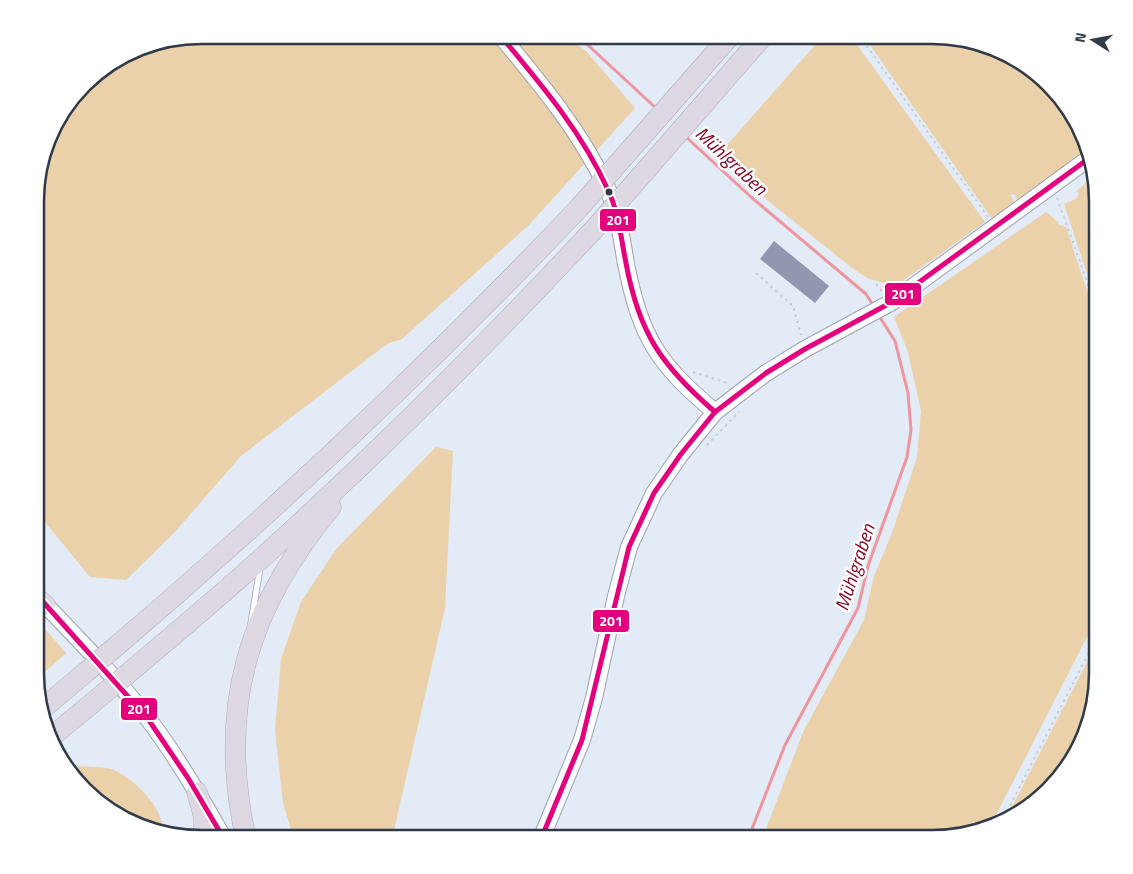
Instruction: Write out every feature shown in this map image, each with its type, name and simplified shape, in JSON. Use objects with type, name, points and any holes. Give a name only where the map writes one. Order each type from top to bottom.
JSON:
[{"type":"highway","points":[[47,705],[208,569],[450,343],[578,209],[723,44]]},
{"type":"highway","points":[[56,733],[262,557],[399,427],[552,275],[756,44]]},
{"type":"highway","points":[[244,830],[238,804],[234,768],[235,726],[241,682],[250,645],[266,604],[286,567],[316,525],[399,427]]},
{"type":"highway","points":[[46,699],[69,686]]},
{"type":"highway","points":[[197,792],[204,817],[204,830]]},
{"type":"street","points":[[507,44],[559,106],[609,192],[621,235],[634,303],[646,333],[663,362],[686,387],[715,412]]},
{"type":"street","points":[[545,830],[582,740],[594,698],[616,596],[630,547],[642,516],[654,493],[715,412],[805,349],[892,302],[1084,163]]},
{"type":"street","points":[[44,604],[150,721],[197,792],[219,830]]},
{"type":"lane","points":[[250,645],[252,611],[262,557]]},
{"type":"path","points":[[865,44],[996,228]]},
{"type":"path","points":[[1052,186],[1089,287]]},
{"type":"path","points":[[756,273],[793,306],[799,324]]},
{"type":"path","points":[[692,371],[702,376],[726,381],[746,400],[744,406],[705,448]]},
{"type":"path","points":[[1006,812],[1089,651]]},
{"type":"shaded area","points":[[576,44],[585,50],[635,108],[529,225],[402,339],[387,344],[241,456],[175,532],[126,580],[90,577],[44,521],[45,181],[49,160],[60,131],[83,97],[105,76],[131,60],[160,49],[181,45]]},
{"type":"shaded area","points":[[816,44],[856,44],[985,222],[901,282],[889,284],[869,279],[852,268],[767,200],[720,153]]},
{"type":"shaded area","points":[[869,44],[942,44],[973,49],[1011,65],[1028,76],[1057,105],[1073,131],[1083,159],[1018,201],[1014,194],[1010,195],[1015,203],[992,219]]},
{"type":"shaded area","points":[[1088,182],[1089,280],[1064,204],[1076,199],[1079,193],[1076,191]]},
{"type":"shaded area","points":[[1046,212],[1059,225],[1066,227],[1089,297],[1089,633],[995,817],[973,825],[952,829],[765,830],[804,730],[864,620],[874,576],[892,533],[917,457],[921,411],[908,352],[894,317]]},
{"type":"shaded area","points":[[436,447],[453,451],[445,608],[394,830],[291,830],[283,803],[275,731],[281,659],[301,602],[337,548]]},
{"type":"shaded area","points":[[44,628],[66,653],[44,673]]},
{"type":"shaded area","points":[[1089,658],[1089,683],[1086,704],[1081,724],[1068,752],[1057,769],[1036,791],[1011,809]]},
{"type":"shaded area","points":[[78,766],[101,767],[114,770],[123,775],[147,796],[159,813],[163,825],[122,809],[105,798],[76,768]]},
{"type":"building","points":[[774,241],[829,286],[815,303],[760,259]]},
{"type":"waterway","name":"Mühlgraben","points":[[587,44],[657,109]]},
{"type":"waterway","name":"Mühlgraben","points":[[685,136],[751,197],[866,294],[871,302]]},
{"type":"waterway","name":"Mühlgraben","points":[[752,830],[785,745],[858,608],[868,566],[907,457],[911,430],[908,393],[895,341],[881,319]]},
{"type":"transit line","name":"201","points":[[508,44],[573,128],[598,169],[615,208],[631,288],[638,310],[656,347],[681,379],[715,412]]},
{"type":"transit line","name":"201","points":[[545,830],[582,740],[629,547],[654,493],[681,454],[715,412],[766,373],[805,349],[892,302],[1084,162]]},
{"type":"transit line","name":"201","points":[[44,603],[148,719],[188,778],[219,830]]}]
